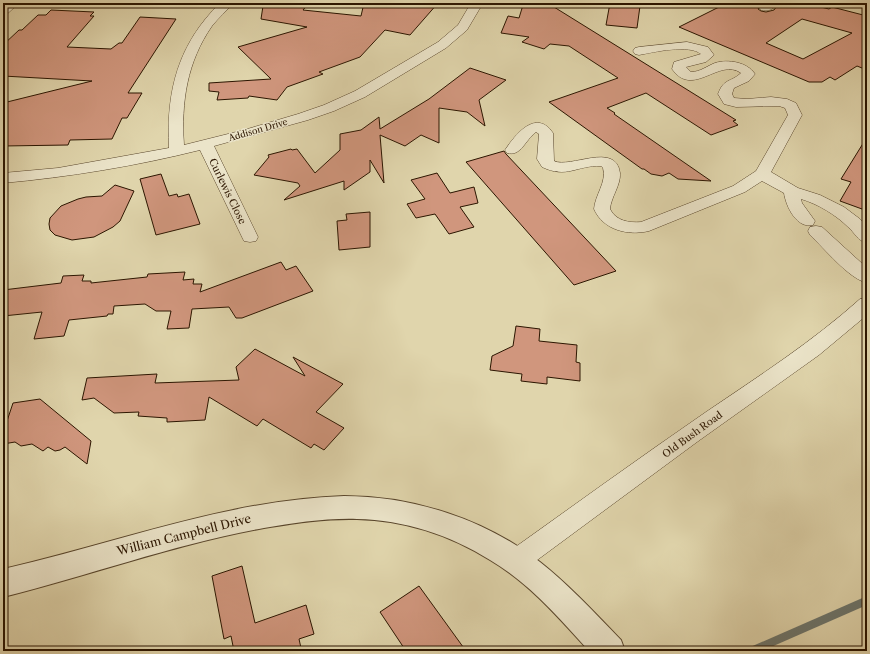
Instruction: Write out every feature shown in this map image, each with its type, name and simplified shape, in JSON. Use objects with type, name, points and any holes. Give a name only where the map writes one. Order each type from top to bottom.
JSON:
[{"type":"street","points":[[3,12],[13,3]]},
{"type":"street","points":[[177,150],[176,100],[184,71],[200,35],[210,20],[227,3]]},
{"type":"street","name":"Addison Drive","points":[[3,178],[58,172],[206,144],[303,117],[328,108],[360,94],[442,45],[462,26],[477,3]]},
{"type":"street","points":[[512,150],[525,132],[532,128],[539,128],[546,133],[545,159],[547,164],[559,168],[565,168],[586,162],[596,161],[608,165],[612,170],[611,180],[602,205],[603,212],[612,222],[632,228],[643,227],[708,202],[743,187],[762,174],[795,115],[792,107],[775,101],[742,104],[728,99],[725,94],[728,86],[744,78],[748,74],[746,71],[736,66],[719,66],[701,76],[692,76],[684,73],[679,69],[681,64],[704,58],[708,55],[705,50],[697,47],[682,46],[639,51]]},
{"type":"street","name":"Curlewis Close","points":[[206,144],[250,237]]},
{"type":"street","points":[[762,174],[792,191],[814,198],[838,211],[854,223],[867,238]]},
{"type":"street","points":[[792,191],[794,204],[814,228],[853,266],[867,277]]},
{"type":"street","name":"Old Bush Road","points":[[516,561],[813,348],[853,318],[867,304]]},
{"type":"street","name":"William Campbell Drive","points":[[3,583],[197,530],[257,517],[319,508],[348,507],[384,510],[419,517],[458,530],[516,561],[568,605],[610,651]]},
{"type":"building","points":[[279,3],[309,3],[303,10],[361,16],[364,3],[438,3],[410,35],[385,30],[360,57],[319,72],[323,74],[287,87],[277,100],[249,96],[248,98],[217,100],[219,92],[209,91],[209,83],[271,79],[238,47],[307,27],[261,19],[263,6],[275,7]]},
{"type":"building","points":[[610,3],[640,6],[637,28],[606,25]]},
{"type":"building","points":[[727,3],[762,3],[758,9],[766,12],[774,10],[779,3],[827,3],[821,7],[829,9],[832,7],[867,16],[867,70],[857,66],[835,80],[830,77],[822,82],[809,82],[679,27]],"holes":[[[802,19],[852,33],[803,59],[766,43]]]},
{"type":"building","points":[[523,5],[554,7],[736,120],[733,121],[738,125],[711,135],[646,93],[607,108],[711,181],[678,179],[669,173],[662,176],[651,174],[549,102],[618,78],[569,46],[550,44],[544,49],[522,42],[529,37],[501,33],[508,16],[519,18]]},
{"type":"building","points":[[51,10],[94,12],[90,16],[94,16],[67,47],[111,49],[119,43],[122,43],[140,17],[176,19],[128,93],[142,93],[127,118],[122,118],[112,139],[70,140],[68,145],[3,146],[3,103],[92,81],[3,76],[3,45],[38,15],[46,15]]},
{"type":"building","points":[[470,68],[506,80],[479,100],[485,126],[467,112],[439,108],[439,143],[421,135],[405,146],[380,135],[384,183],[370,160],[370,172],[344,190],[344,181],[284,200],[300,186],[298,183],[254,175],[269,157],[268,155],[291,149],[297,149],[315,173],[340,150],[340,134],[361,130],[379,117],[380,129],[429,99]]},
{"type":"building","points":[[867,137],[867,201],[862,209],[840,201],[851,182],[841,179]]},
{"type":"building","points":[[504,151],[616,271],[574,285],[466,162]]},
{"type":"building","points":[[437,173],[450,193],[474,187],[478,203],[460,207],[474,227],[449,234],[435,214],[416,218],[407,204],[425,199],[411,180]]},
{"type":"building","points":[[161,174],[169,196],[177,194],[178,197],[189,194],[200,224],[156,235],[140,179]]},
{"type":"building","points":[[115,185],[134,191],[120,221],[113,227],[94,237],[72,240],[55,235],[50,230],[50,218],[61,206],[86,197],[102,196]]},
{"type":"building","points":[[370,212],[370,247],[339,250],[337,221],[347,220],[346,214]]},
{"type":"building","points":[[281,262],[286,270],[296,266],[313,291],[242,318],[236,318],[229,307],[192,309],[189,328],[167,329],[171,311],[156,311],[145,304],[114,306],[113,314],[108,314],[107,316],[69,320],[64,336],[34,339],[42,312],[3,316],[3,290],[61,283],[63,276],[84,275],[82,281],[91,281],[91,283],[147,277],[148,274],[185,272],[183,280],[194,279],[193,284],[202,284],[200,292]]},
{"type":"building","points":[[516,326],[540,329],[539,341],[577,345],[576,362],[580,363],[580,381],[547,377],[547,384],[521,381],[522,374],[490,370],[492,356],[513,346]]},
{"type":"building","points":[[255,349],[305,376],[293,357],[343,384],[316,412],[344,428],[324,450],[314,444],[311,448],[263,419],[257,426],[209,397],[205,420],[167,422],[167,418],[138,416],[139,412],[114,413],[94,398],[82,400],[87,378],[157,374],[155,383],[239,380],[236,367]]},
{"type":"building","points":[[40,399],[91,441],[87,464],[65,447],[55,451],[48,447],[43,451],[32,444],[21,446],[15,442],[3,444],[3,433],[13,403]]},
{"type":"building","points":[[242,566],[255,623],[306,605],[314,634],[299,639],[301,648],[293,651],[234,651],[231,636],[224,639],[212,576]]},
{"type":"building","points":[[419,586],[466,651],[406,651],[380,612]]},
{"type":"waterway","points":[[751,651],[867,600]]}]
